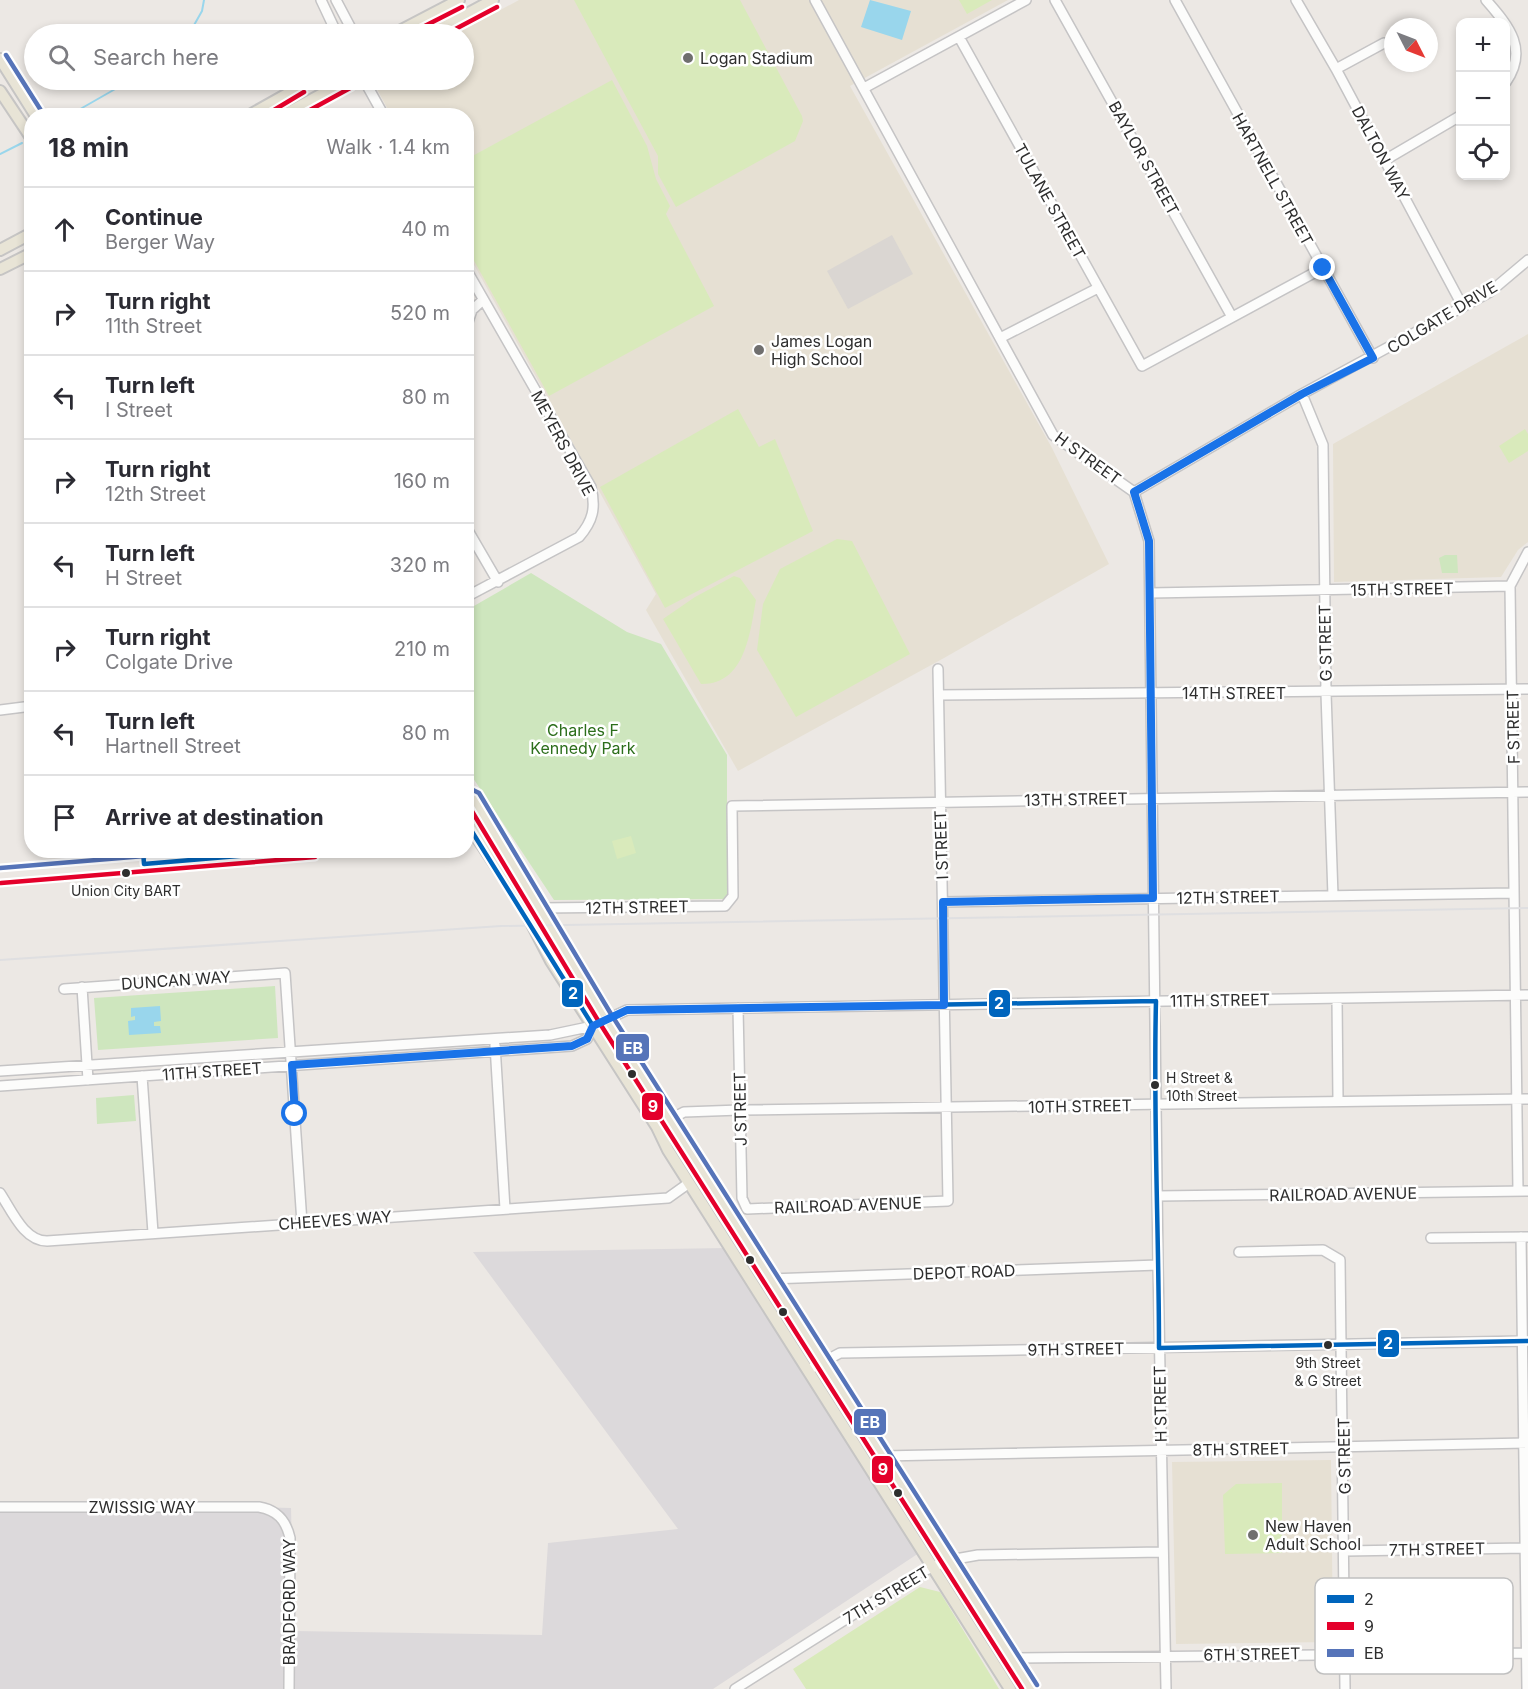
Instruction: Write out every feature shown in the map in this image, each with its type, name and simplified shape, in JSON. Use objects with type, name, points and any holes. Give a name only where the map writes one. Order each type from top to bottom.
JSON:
[{"type":"main road","points":[[413,24],[459,0]]},
{"type":"main road","points":[[449,24],[493,0]]},
{"type":"main road","points":[[0,59],[31,108]]},
{"type":"main road","points":[[262,108],[294,90]]},
{"type":"main road","points":[[297,108],[330,90]]},
{"type":"main road","points":[[0,91],[24,127]]},
{"type":"main road","points":[[0,250],[24,237]]},
{"type":"main road","points":[[0,269],[24,257]]},
{"type":"main road","points":[[474,800],[605,1018],[1031,1689]]},
{"type":"main road","points":[[474,833],[521,903],[551,961],[689,1183],[1010,1689]]},
{"type":"street","points":[[321,0],[332,24]]},
{"type":"street","points":[[336,0],[349,24]]},
{"type":"street","name":"H STREET","points":[[815,0],[1053,435],[1134,492],[1149,541],[1156,1001],[1155,1105],[1157,1196],[1160,1218],[1159,1348],[1166,1689]]},
{"type":"street","points":[[864,88],[1026,0]]},
{"type":"street","name":"BAYLOR STREET","points":[[1055,0],[1232,317]]},
{"type":"street","name":"HARTNELL STREET","points":[[1175,0],[1373,358]]},
{"type":"street","name":"DALTON WAY","points":[[1296,0],[1336,69],[1463,307]]},
{"type":"street","points":[[1486,0],[1524,43],[1524,57],[1516,74],[1510,79]]},
{"type":"street","name":"TULANE STREET","points":[[958,37],[1142,366],[1232,317]]},
{"type":"street","points":[[1336,69],[1384,43]]},
{"type":"street","points":[[370,90],[380,108]]},
{"type":"street","points":[[1384,160],[1456,119]]},
{"type":"street","name":"COLGATE DRIVE","points":[[1134,492],[1302,394],[1373,358],[1490,292],[1528,260]]},
{"type":"street","points":[[1232,317],[1323,268]]},
{"type":"street","name":"MEYERS DRIVE","points":[[474,284],[591,487],[594,507],[591,521],[579,537],[474,593]]},
{"type":"street","points":[[1000,338],[1098,288]]},
{"type":"street","points":[[474,308],[483,300]]},
{"type":"street","name":"G STREET","points":[[1302,394],[1323,445],[1326,693],[1333,896]]},
{"type":"street","points":[[474,542],[498,582]]},
{"type":"street","points":[[1510,586],[1528,552]]},
{"type":"street","name":"15TH STREET","points":[[1150,593],[1510,586]]},
{"type":"street","name":"F STREET","points":[[1510,586],[1518,1191]]},
{"type":"street","name":"I STREET","points":[[939,669],[948,1201]]},
{"type":"street","name":"14TH STREET","points":[[939,695],[1326,693],[1528,689]]},
{"type":"street","points":[[0,710],[24,707]]},
{"type":"street","name":"13TH STREET","points":[[731,902],[732,806],[1528,792]]},
{"type":"street","name":"12TH STREET","points":[[943,902],[1514,893]]},
{"type":"street","name":"12TH STREET","points":[[541,908],[725,906],[731,902]]},
{"type":"street","name":"DUNCAN WAY","points":[[82,987],[285,973],[291,1051]]},
{"type":"street","points":[[64,989],[82,987],[88,1080]]},
{"type":"street","name":"11TH STREET","points":[[0,1071],[550,1035],[593,1026],[605,1018],[627,1010],[1528,995]]},
{"type":"street","points":[[1337,999],[1338,1100]]},
{"type":"street","name":"J STREET","points":[[738,1008],[742,1198],[747,1209]]},
{"type":"street","name":"11TH STREET","points":[[0,1086],[572,1046],[587,1039],[593,1026]]},
{"type":"street","points":[[494,1037],[505,1209]]},
{"type":"street","points":[[291,1051],[302,1223]]},
{"type":"street","points":[[142,1077],[153,1233]]},
{"type":"street","name":"10TH STREET","points":[[669,1120],[684,1112],[740,1110],[1528,1099]]},
{"type":"street","name":"CHEEVES WAY","points":[[0,1193],[25,1230],[37,1240],[668,1198],[689,1183]]},
{"type":"street","name":"RAILROAD AVENUE","points":[[1157,1196],[1528,1191]]},
{"type":"street","name":"RAILROAD AVENUE","points":[[747,1209],[948,1201]]},
{"type":"street","points":[[1431,1238],[1525,1238],[1527,1689]]},
{"type":"street","name":"G STREET","points":[[1239,1252],[1323,1250],[1340,1260],[1345,1578]]},
{"type":"street","name":"DEPOT ROAD","points":[[770,1279],[1158,1265]]},
{"type":"street","name":"9TH STREET","points":[[808,1370],[840,1353],[1525,1341]]},
{"type":"street","name":"8TH STREET","points":[[882,1456],[1526,1443]]},
{"type":"street","name":"ZWISSIG WAY","points":[[0,1507],[259,1507],[272,1510],[281,1516]]},
{"type":"street","name":"BRADFORD WAY","points":[[281,1516],[290,1538],[289,1689]]},
{"type":"street","name":"7TH STREET","points":[[1345,1551],[1527,1548]]},
{"type":"street","name":"7TH STREET","points":[[735,1689],[932,1566],[950,1560],[978,1556],[1162,1552]]},
{"type":"street","name":"6TH STREET","points":[[1011,1658],[1315,1652]]},
{"type":"street","name":"6TH STREET","points":[[1513,1653],[1528,1653]]},
{"type":"shaded area","name":"James Logan High School","points":[[519,0],[1008,0],[850,86],[1052,448],[1109,564],[738,771],[646,610],[656,594],[474,265],[474,108],[387,108],[377,90],[474,90],[474,24]]},
{"type":"shaded area","points":[[892,235],[913,274],[848,309],[827,271]]},
{"type":"shaded area","points":[[1528,334],[1528,542],[1518,550],[1501,577],[1334,582],[1333,444]]},
{"type":"shaded area","points":[[726,1248],[919,1553],[713,1689],[0,1689],[0,1501],[291,1508],[294,1631],[542,1635],[548,1543],[678,1529],[473,1252]]},
{"type":"shaded area","name":"New Haven Adult School","points":[[1331,1460],[1332,1578],[1315,1578],[1315,1642],[1176,1644],[1172,1462]]},
{"type":"green space","name":"Logan Stadium","points":[[574,0],[740,0],[802,116],[803,121],[795,141],[676,207],[658,174],[658,156]]},
{"type":"green space","points":[[959,0],[992,0],[967,14]]},
{"type":"green space","points":[[612,80],[647,146],[656,179],[670,206],[666,214],[714,306],[549,396],[474,261],[474,155]]},
{"type":"green space","points":[[738,409],[759,447],[775,439],[813,531],[665,608],[600,487]]},
{"type":"green space","points":[[1525,429],[1528,434],[1528,451],[1509,463],[1499,446]]},
{"type":"green space","points":[[837,539],[852,541],[910,654],[796,717],[757,650],[763,604],[780,569]]},
{"type":"green space","points":[[1445,555],[1457,555],[1458,573],[1442,573],[1439,558]]},
{"type":"green space","name":"Charles F Kennedy Park","points":[[531,573],[627,632],[661,644],[727,755],[727,899],[554,900],[474,780],[474,606]]},
{"type":"green space","points":[[734,576],[740,578],[756,600],[748,641],[736,667],[727,676],[716,682],[701,684],[663,619],[695,597]]},
{"type":"green space","points":[[631,836],[636,853],[617,859],[612,841]]},
{"type":"green space","points":[[275,986],[278,1038],[98,1050],[94,998]]},
{"type":"green space","points":[[134,1095],[136,1121],[97,1124],[96,1098]]},
{"type":"green space","points":[[1282,1483],[1282,1553],[1225,1554],[1223,1495],[1236,1484]]},
{"type":"green space","points":[[920,1587],[940,1592],[999,1689],[806,1689],[793,1669]]},
{"type":"water","points":[[870,0],[911,11],[902,40],[861,27]]},
{"type":"water","points":[[160,1006],[161,1021],[154,1022],[154,1026],[160,1026],[161,1033],[129,1035],[128,1021],[135,1020],[135,1016],[131,1017],[131,1008]]},
{"type":"waterway","points":[[195,24],[202,11],[204,0]]},
{"type":"waterway","points":[[82,108],[114,90]]},
{"type":"waterway","points":[[0,154],[22,143]]},
{"type":"railway","points":[[0,960],[501,926],[1528,908]]},
{"type":"transit line","name":"9","points":[[429,24],[462,7]]},
{"type":"transit line","name":"9","points":[[465,24],[497,7]]},
{"type":"transit line","name":"EB","points":[[6,55],[24,84]]},
{"type":"transit line","name":"EB","points":[[28,90],[39,108]]},
{"type":"transit line","name":"9","points":[[314,108],[347,90]]},
{"type":"transit line","name":"9","points":[[277,108],[304,92]]},
{"type":"transit line","name":"EB","points":[[474,790],[479,793],[611,1014],[1037,1685]]},
{"type":"transit line","name":"9","points":[[474,815],[599,1022],[1022,1689]]},
{"type":"transit line","name":"2","points":[[474,835],[593,1026],[627,1010],[1156,1001]]},
{"type":"transit line","name":"EB","points":[[0,868],[121,858]]},
{"type":"transit line","name":"2","points":[[144,858],[144,864],[214,858]]},
{"type":"transit line","name":"9","points":[[1,883],[303,858]]},
{"type":"transit line","name":"2","points":[[1156,1001],[1159,1348]]},
{"type":"transit line","name":"2","points":[[1159,1348],[1528,1341]]},
{"type":"place","name":"Logan Stadium","points":[[688,58]]},
{"type":"place","name":"James Logan High School","points":[[759,350]]},
{"type":"place","name":"Union City BART","points":[[126,873]]},
{"type":"place","name":"H Street & 10th Street","points":[[1155,1085]]},
{"type":"place","name":"9th Street & G Street","points":[[1328,1345]]},
{"type":"place","name":"New Haven Adult School","points":[[1253,1535]]},
{"type":"route","points":[[295,1114],[292,1065],[572,1046],[587,1039],[593,1026],[605,1018],[627,1010],[944,1005],[943,902],[1153,898],[1149,541],[1134,492],[1302,394],[1373,358],[1323,268]]}]
